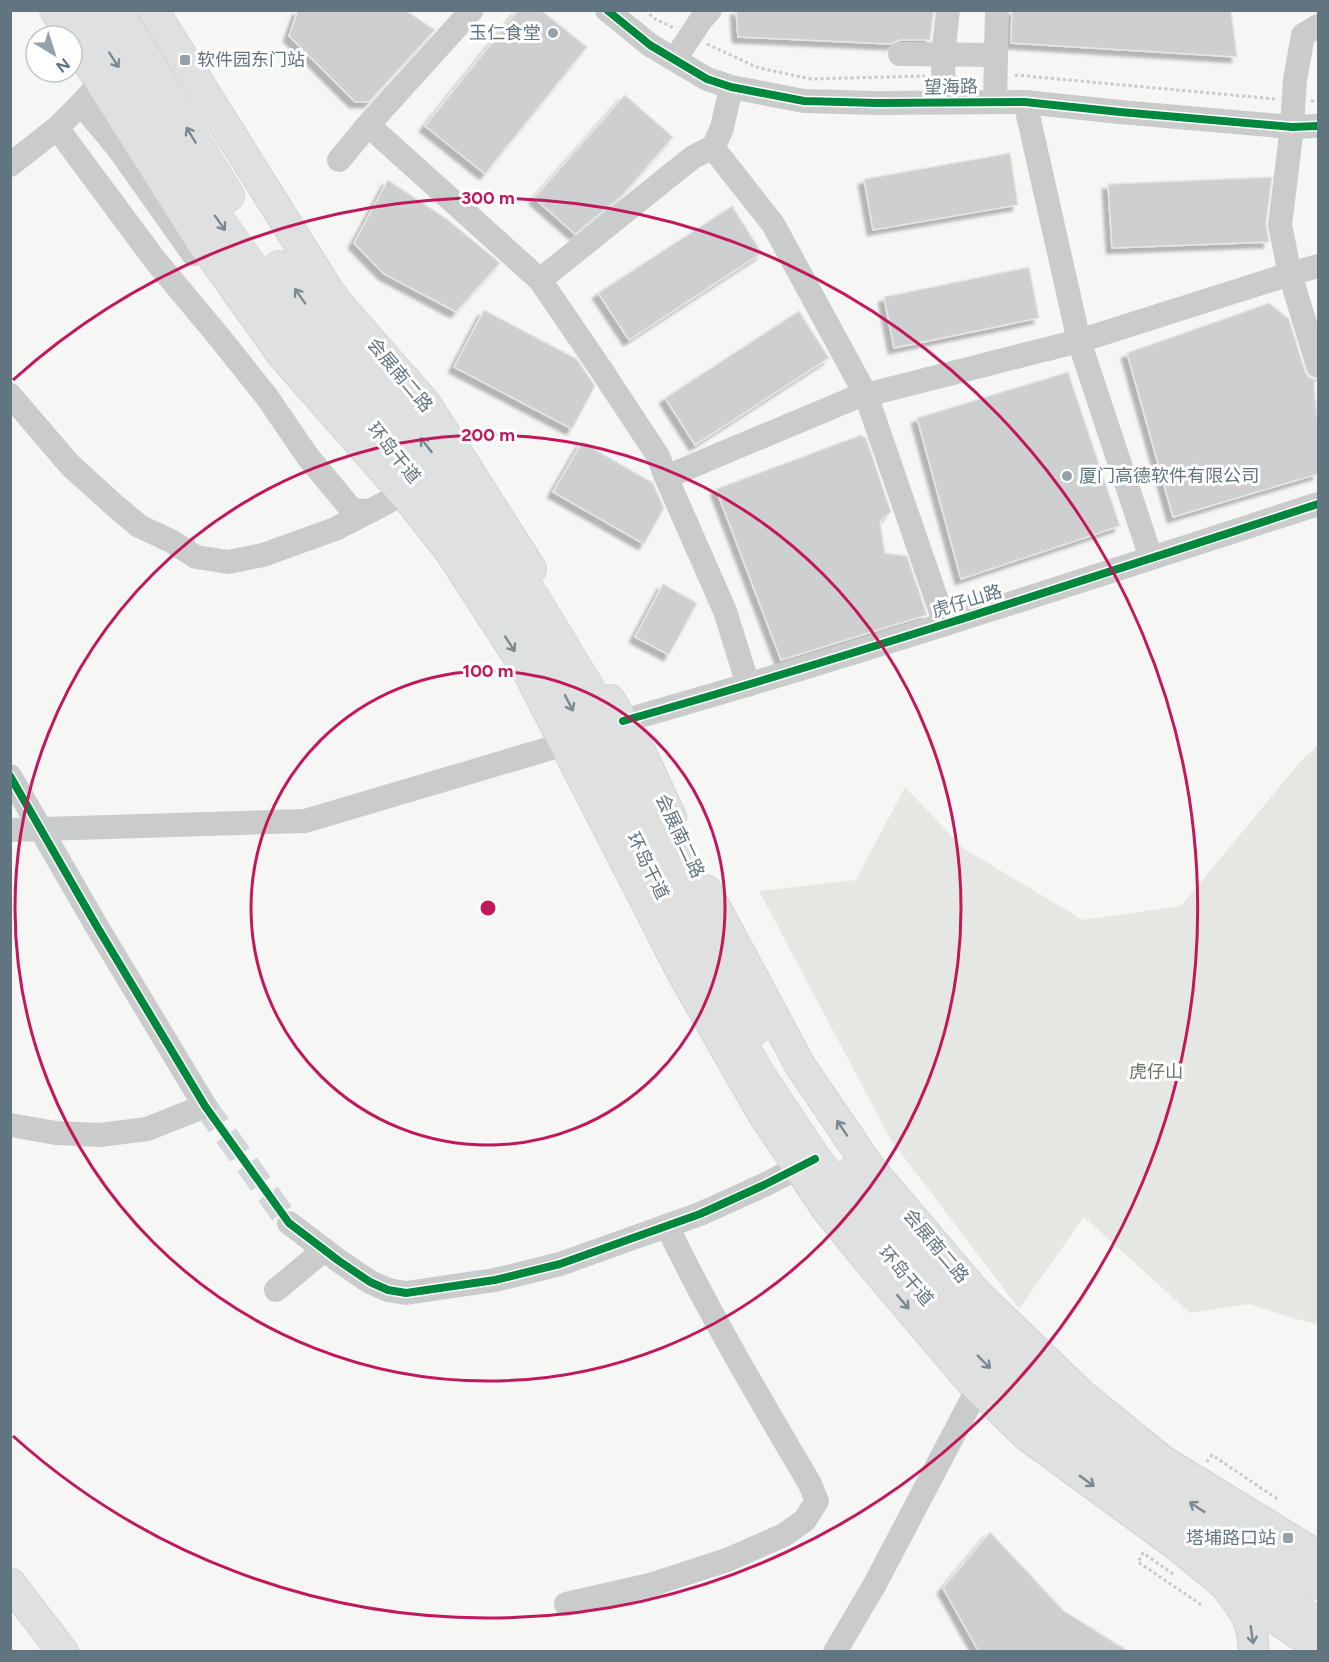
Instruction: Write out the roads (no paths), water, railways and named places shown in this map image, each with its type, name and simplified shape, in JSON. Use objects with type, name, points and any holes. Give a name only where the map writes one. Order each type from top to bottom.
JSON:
[{"type":"highway","name":"环岛干道","points":[[83,10],[217,218],[308,348],[378,411],[434,455],[534,599],[588,688],[749,1014],[795,1099],[863,1188],[940,1280],[1000,1343],[1101,1435],[1146,1472],[1318,1583]]},
{"type":"highway","name":"环岛干道","points":[[115,10],[223,188],[378,411],[404,464],[519,621],[566,697],[693,958],[807,1163],[968,1346],[1017,1395],[1062,1435],[1137,1493],[1318,1625]]},
{"type":"highway","points":[[333,298],[378,411]]},
{"type":"highway","points":[[283,356],[378,411]]},
{"type":"highway","points":[[1017,1395],[1059,1461]]},
{"type":"main road","points":[[55,10],[91,93],[389,502],[449,550],[527,670],[684,976],[763,1114],[807,1163],[826,1208],[967,1377],[1026,1435],[1179,1547],[1225,1585],[1318,1647]]},
{"type":"main road","name":"会展南二路","points":[[153,10],[333,298],[426,404],[549,598],[642,755],[700,880],[801,1066],[870,1167],[977,1294],[1083,1396],[1163,1461],[1318,1556]]},
{"type":"main road","points":[[10,1583],[63,1652]]},
{"type":"main road","points":[[1225,1585],[1244,1609],[1252,1628],[1254,1652]]},
{"type":"main road","points":[[10,1609],[41,1652]]},
{"type":"street","points":[[339,160],[472,10]]},
{"type":"street","name":"望海路","points":[[608,10],[650,45],[707,79],[731,87],[804,101],[1025,102],[1292,127],[1318,126]]},
{"type":"street","points":[[675,59],[710,10]]},
{"type":"street","points":[[944,101],[943,55],[948,10]]},
{"type":"street","points":[[994,101],[997,10]]},
{"type":"street","points":[[1318,26],[1303,34],[1295,80],[1292,127],[1280,225],[1290,273],[1318,366]]},
{"type":"street","points":[[900,54],[996,55]]},
{"type":"street","points":[[540,280],[693,157],[713,147],[723,128],[731,87]]},
{"type":"street","points":[[10,165],[57,128],[91,93],[118,148],[199,263],[261,347],[389,502]]},
{"type":"street","points":[[1025,102],[1079,341],[1151,558]]},
{"type":"street","points":[[368,125],[540,280],[600,368],[658,456],[725,611],[748,685]]},
{"type":"street","points":[[57,128],[154,260],[220,338],[267,398],[308,457],[352,510],[389,502]]},
{"type":"street","points":[[713,147],[772,224],[866,395],[945,624]]},
{"type":"street","points":[[666,477],[854,398],[1079,341],[1318,266]]},
{"type":"street","points":[[10,395],[70,465],[113,504],[140,526],[171,541],[196,557],[228,562],[263,555],[335,529],[389,502]]},
{"type":"street","name":"虎仔山路","points":[[623,721],[945,624],[1318,504]]},
{"type":"street","points":[[10,830],[305,821],[565,744]]},
{"type":"street","points":[[10,776],[205,1106],[147,1129],[100,1136],[56,1133],[10,1125]]},
{"type":"street","points":[[289,1223],[370,1282],[388,1290],[406,1293],[495,1280],[560,1264],[700,1214],[807,1163]]},
{"type":"street","points":[[566,1604],[650,1585],[727,1560],[784,1534],[805,1520],[817,1501],[810,1484],[689,1272],[667,1226]]},
{"type":"street","points":[[276,1290],[324,1250]]},
{"type":"street","points":[[835,1652],[875,1584],[978,1388]]},
{"type":"tunnel","points":[[205,1106],[289,1223]]},
{"type":"place","name":"玉仁食堂","points":[[553,33]]},
{"type":"place","name":"软件园东门站","points":[[185,60]]},
{"type":"place","name":"厦门高德软件有限公司","points":[[1067,476]]},
{"type":"place","name":"塔埔路口站","points":[[1288,1538]]},
{"type":"park label","name":"虎仔山","points":[[1156,1072]]}]
